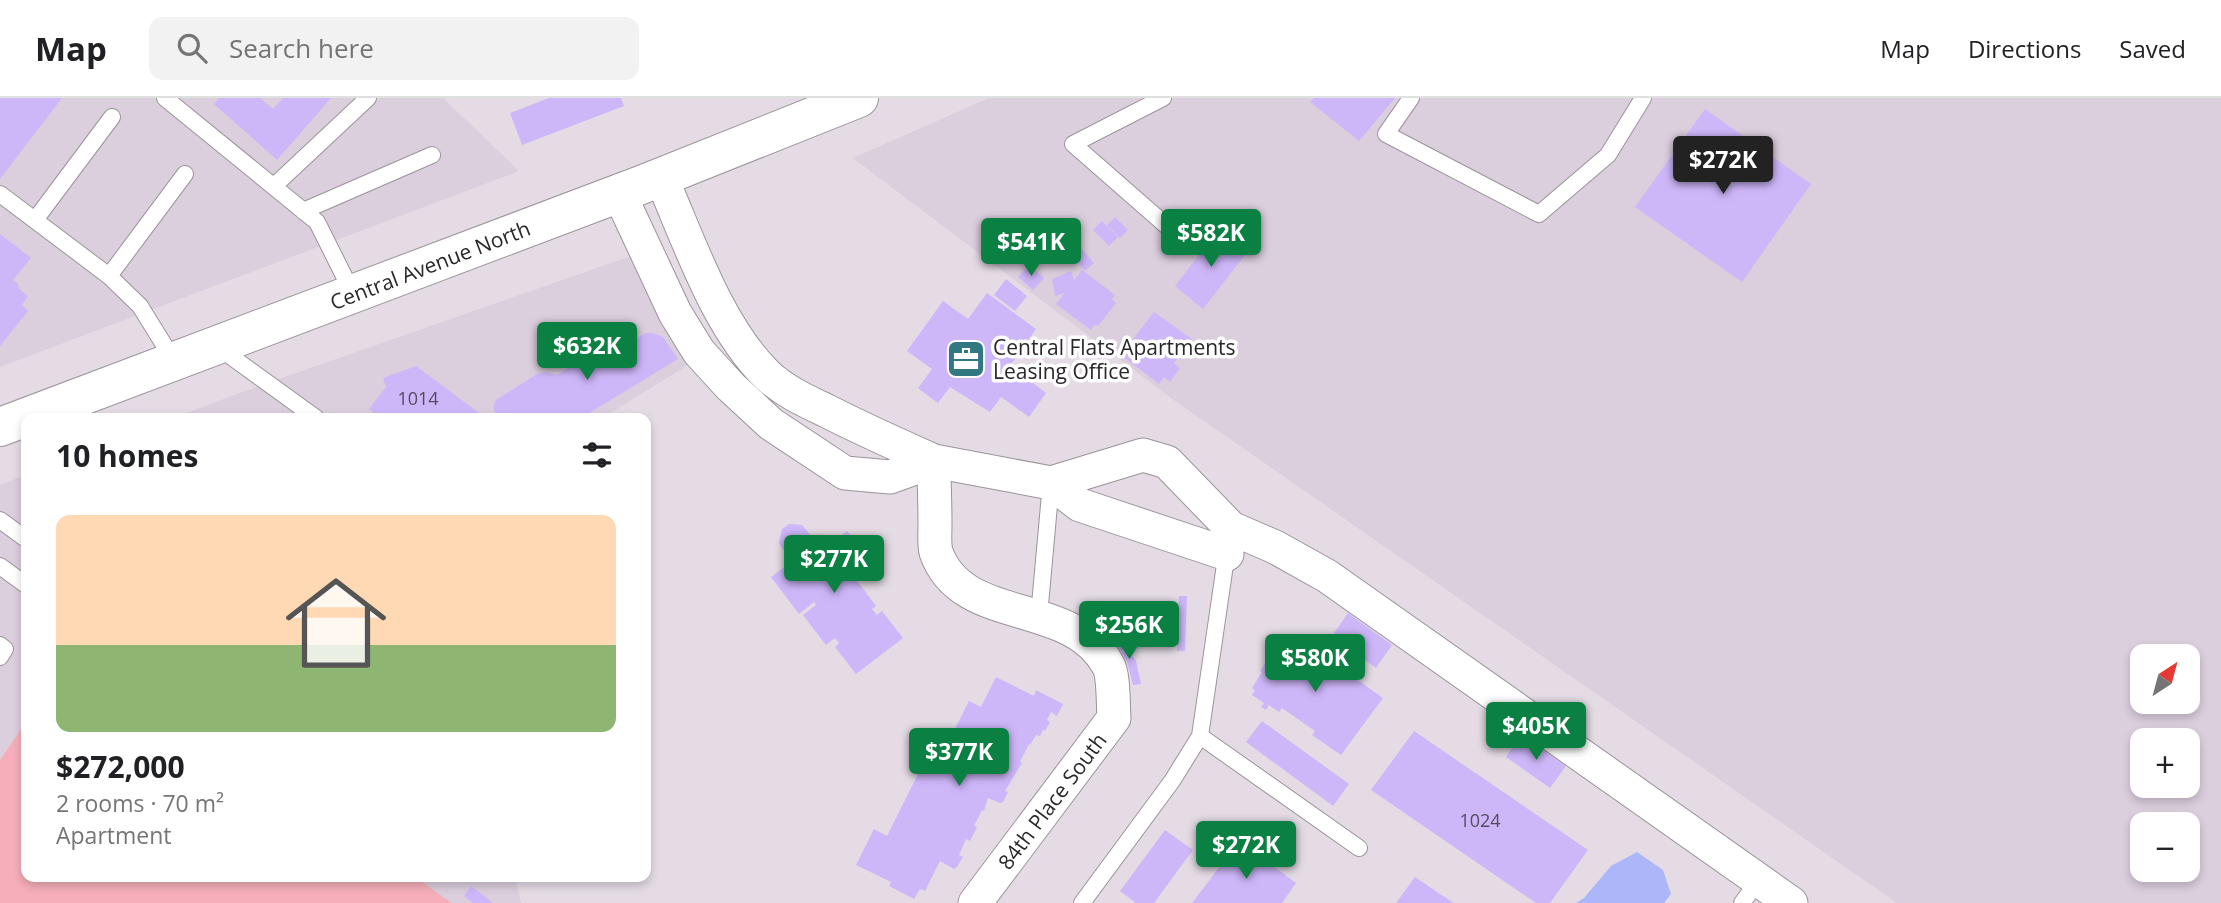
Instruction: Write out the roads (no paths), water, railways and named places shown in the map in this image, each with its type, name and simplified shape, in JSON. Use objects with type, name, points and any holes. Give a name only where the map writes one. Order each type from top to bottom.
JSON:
[{"type":"main road","name":"Central Avenue North","points":[[49,413],[73,406],[174,361],[662,177],[859,98]]},
{"type":"main road","name":"Central Avenue North","points":[[0,427],[21,421]]},
{"type":"street","points":[[662,177],[719,309],[737,340],[768,375],[791,393],[934,461],[1051,483],[1080,505],[1229,541],[1275,547],[1327,576],[1751,892],[1791,903]]},
{"type":"street","points":[[619,193],[675,313],[699,352],[731,387],[771,424],[845,473],[890,477],[934,461]]},
{"type":"street","points":[[1051,483],[1143,455],[1167,462],[1229,541]]},
{"type":"street","name":"84th Place South","points":[[934,461],[936,550],[950,577],[966,591],[993,603],[1038,616],[1082,634],[1109,666],[1114,718],[975,903]]},
{"type":"lane","points":[[165,98],[317,222],[354,294]]},
{"type":"lane","points":[[274,187],[368,98]]},
{"type":"lane","points":[[1163,98],[1073,144],[1177,235]]},
{"type":"lane","points":[[1411,98],[1386,134],[1539,214],[1608,155],[1643,98]]},
{"type":"lane","points":[[35,220],[112,117]]},
{"type":"lane","points":[[303,211],[432,155]]},
{"type":"lane","points":[[109,275],[185,174]]},
{"type":"lane","points":[[0,194],[109,275],[140,306],[174,361]]},
{"type":"lane","points":[[216,346],[309,413]]},
{"type":"lane","points":[[1038,616],[1051,483]]},
{"type":"lane","points":[[0,520],[21,535]]},
{"type":"lane","points":[[1082,903],[1172,781],[1200,736],[1229,541]]},
{"type":"lane","points":[[0,566],[21,581]]},
{"type":"lane","points":[[0,645],[5,649],[0,657]]},
{"type":"lane","points":[[1200,736],[1359,848]]},
{"type":"water","points":[[1637,852],[1663,870],[1671,894],[1664,903],[1576,903],[1584,898],[1611,866]]},
{"type":"place","name":"Central Flats Apartments Leasing Office","points":[[966,359]]}]
